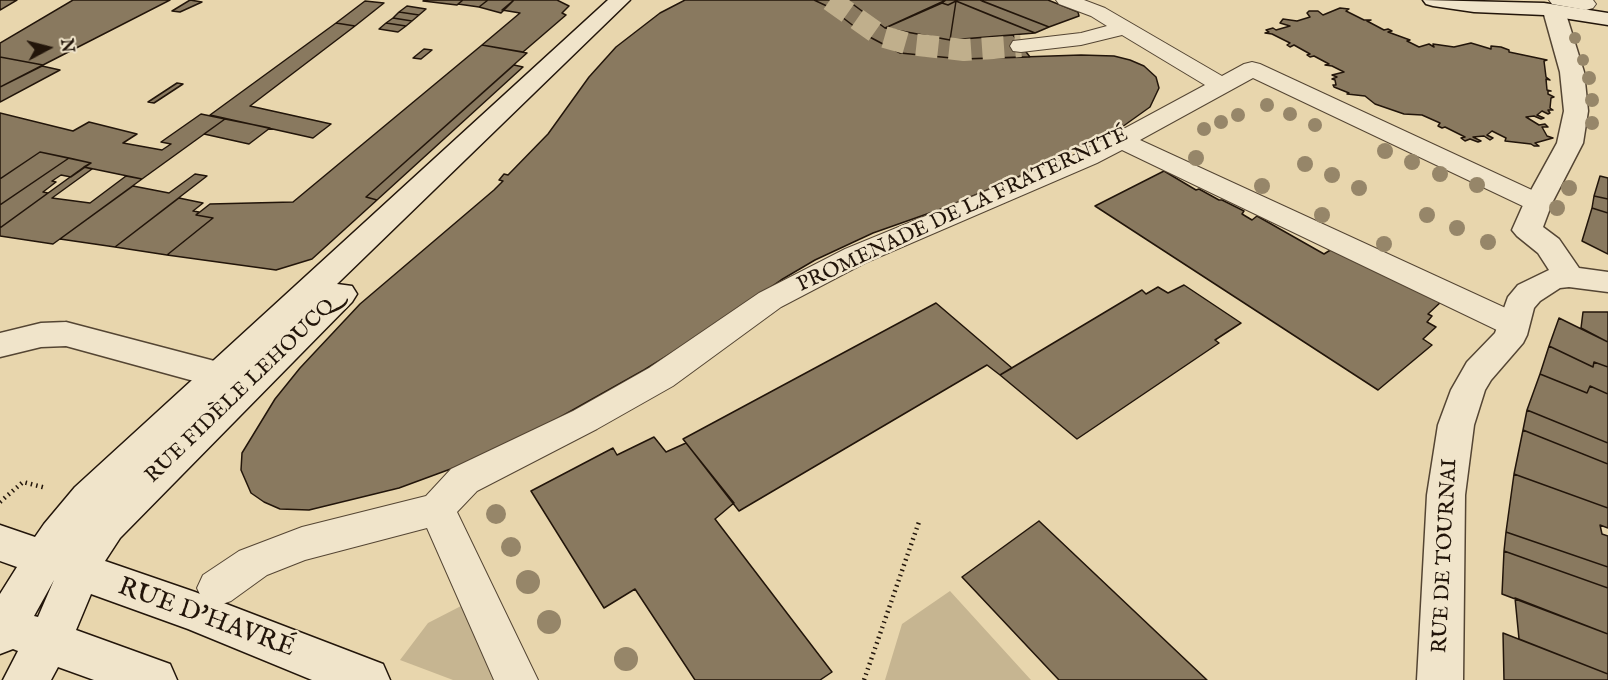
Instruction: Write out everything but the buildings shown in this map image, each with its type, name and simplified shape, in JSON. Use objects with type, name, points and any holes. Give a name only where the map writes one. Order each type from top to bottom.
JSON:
[{"type":"main road","name":"RUE FIDÈLE LEHOUCQ","points":[[26,680],[49,642],[61,566],[106,526],[235,379],[401,235],[454,157],[620,0]]},
{"type":"main road","points":[[1433,0],[1474,6],[1556,5],[1592,9]]},
{"type":"main road","points":[[1556,5],[1572,72],[1576,111],[1570,143],[1538,203],[1527,230],[1549,246],[1569,276],[1608,282]]},
{"type":"main road","name":"RUE DE TOURNAI","points":[[1440,680],[1446,495],[1456,425],[1468,390],[1479,371],[1511,335],[1512,324],[1519,305],[1529,293],[1553,279],[1569,276]]},
{"type":"main road","points":[[0,345],[41,335],[66,334],[235,379]]},
{"type":"main road","name":"RUE D'HAVRÉ","points":[[0,543],[195,612],[367,680]]},
{"type":"main road","points":[[61,566],[1,628],[49,642],[154,680]]},
{"type":"street","points":[[1066,0],[1098,12],[1124,28],[1208,92]]},
{"type":"street","points":[[1021,46],[1063,42],[1124,28]]},
{"type":"street","name":"PROMENADE DE LA FRATERNITÉ","points":[[437,509],[464,480],[585,420],[661,377],[770,300],[855,256],[1088,158],[1252,69],[1538,203]]},
{"type":"street","points":[[1121,140],[1512,324]]},
{"type":"street","points":[[217,588],[253,562],[302,544],[437,509],[516,680]]},
{"type":"path","points":[[864,680],[920,519]]},
{"type":"shaded area","points":[[950,591],[1031,680],[885,680],[902,624]]},
{"type":"shaded area","points":[[461,606],[494,672],[494,680],[453,680],[400,660],[428,623]]},
{"type":"tunnel","points":[[830,0],[881,36],[909,44],[964,50],[1021,46]]}]
